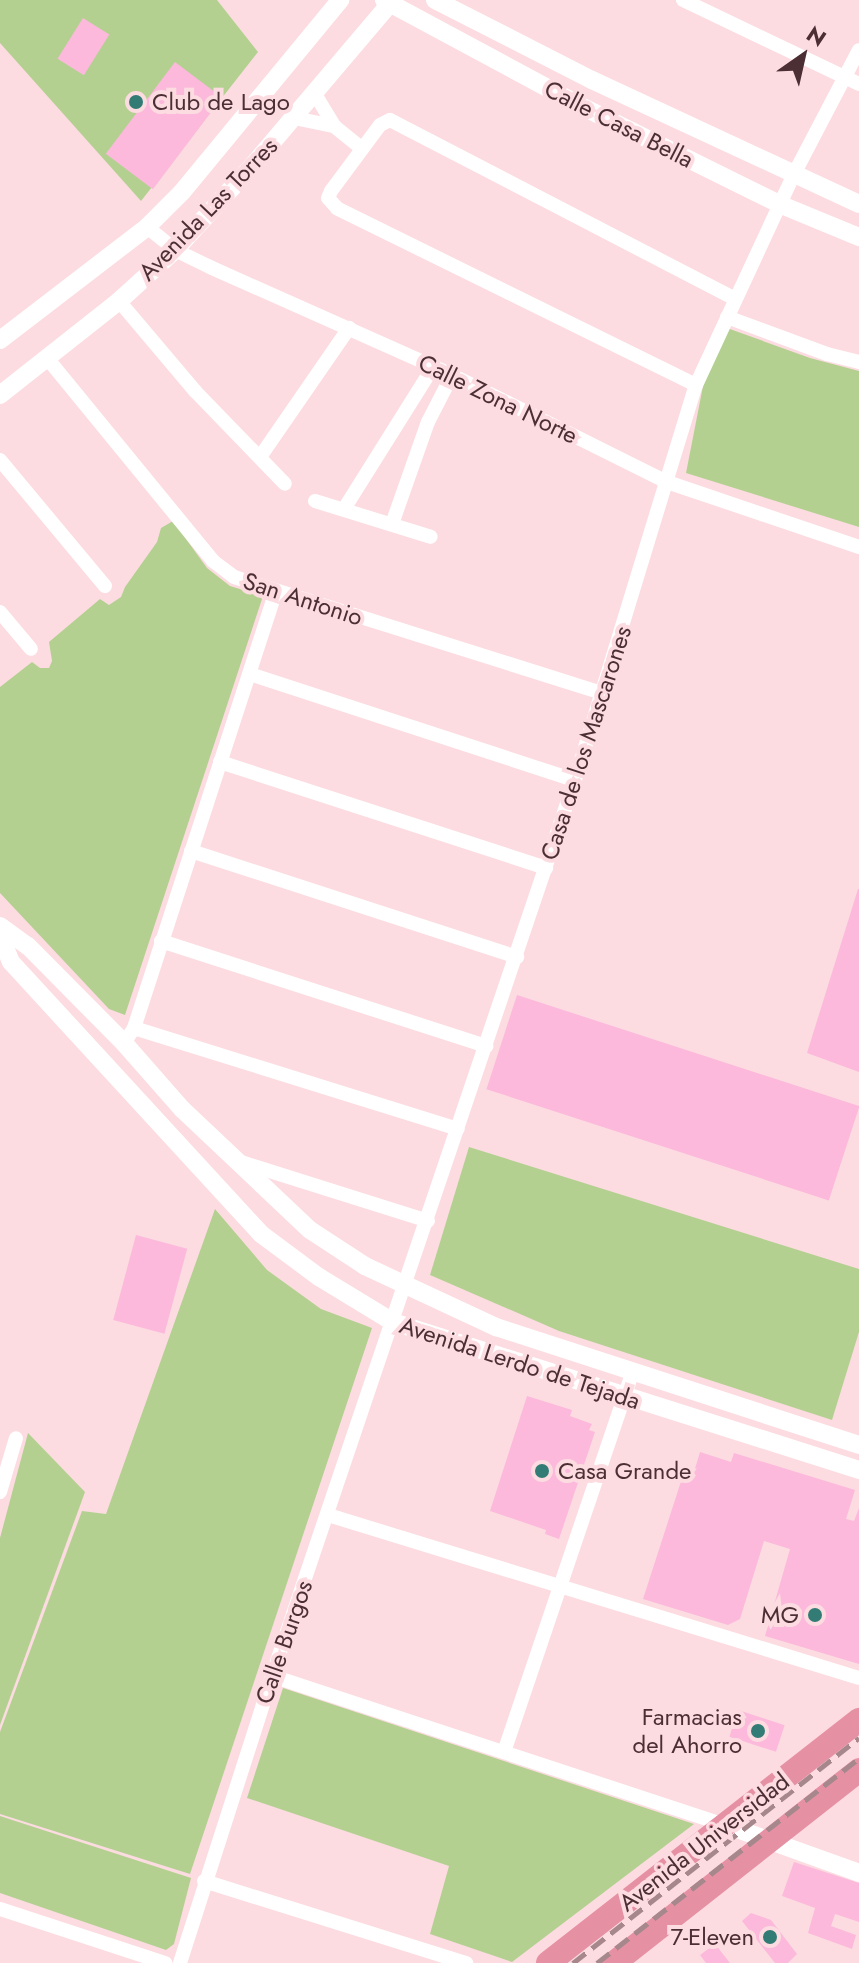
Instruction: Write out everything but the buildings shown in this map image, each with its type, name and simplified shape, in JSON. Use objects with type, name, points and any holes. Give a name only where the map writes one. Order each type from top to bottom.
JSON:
[{"type":"highway","name":"Avenida Universidad","points":[[548,1963],[859,1720]]},
{"type":"highway","name":"Avenida Universidad","points":[[614,1963],[859,1770]]},
{"type":"street","name":"Avenida Las Torres","points":[[0,340],[147,227],[182,192],[340,0]]},
{"type":"street","name":"Calle Casa Bella","points":[[435,0],[592,80],[793,176],[859,204]]},
{"type":"street","points":[[683,0],[859,84]]},
{"type":"street","name":"Avenida Las Torres","points":[[0,395],[119,301],[175,250],[315,94],[389,1]]},
{"type":"street","name":"Calle Casa Bella","points":[[389,1],[579,105],[779,204],[859,237]]},
{"type":"street","name":"Casa de los Mascarones","points":[[393,1322],[575,780],[696,385],[779,204],[859,50]]},
{"type":"street","points":[[579,105],[592,80]]},
{"type":"street","points":[[315,94],[334,126],[361,148]]},
{"type":"street","points":[[294,118],[334,126]]},
{"type":"street","points":[[696,385],[337,208],[328,198],[331,191],[361,148],[385,121],[397,122],[735,299]]},
{"type":"street","name":"Calle Zona Norte","points":[[147,227],[175,250],[452,375],[667,482],[859,547]]},
{"type":"street","points":[[119,301],[195,391],[285,484]]},
{"type":"street","points":[[727,317],[827,354],[859,362]]},
{"type":"street","points":[[260,457],[349,328]]},
{"type":"street","name":"San Antonio","points":[[47,358],[213,561],[234,577],[603,693]]},
{"type":"street","points":[[344,509],[433,367]]},
{"type":"street","points":[[392,524],[428,422],[452,375]]},
{"type":"street","points":[[406,412],[428,422]]},
{"type":"street","points":[[0,460],[105,586]]},
{"type":"street","points":[[315,501],[431,537]]},
{"type":"street","points":[[276,591],[129,1035],[458,1129]]},
{"type":"street","points":[[0,612],[31,649]]},
{"type":"street","points":[[250,674],[575,780]]},
{"type":"street","points":[[220,762],[546,868]]},
{"type":"street","points":[[191,851],[517,957]]},
{"type":"street","name":"Avenida Lerdo de Tejada","points":[[0,926],[28,946],[129,1035],[182,1109],[310,1230],[365,1266],[406,1288],[496,1327],[632,1374],[859,1445]]},
{"type":"street","name":"Avenida Lerdo de Tejada","points":[[0,935],[11,962],[261,1234],[289,1257],[393,1322],[859,1470]]},
{"type":"street","points":[[161,941],[487,1046]]},
{"type":"street","points":[[240,1162],[428,1221]]},
{"type":"street","name":"Calle Burgos","points":[[180,1963],[272,1676],[393,1322]]},
{"type":"street","points":[[504,1752],[632,1374]]},
{"type":"street","points":[[0,1492],[16,1438]]},
{"type":"street","points":[[328,1515],[859,1678]]},
{"type":"street","points":[[272,1676],[726,1825],[859,1873]]},
{"type":"street","points":[[204,1881],[466,1963]]},
{"type":"street","points":[[0,1909],[165,1963]]},
{"type":"street","points":[[640,1963],[649,1935]]},
{"type":"green space","name":"Club de Lago","points":[[0,0],[217,0],[258,52],[141,201],[0,43]]},
{"type":"green space","points":[[727,328],[810,358],[859,371],[859,527],[686,473],[703,386]]},
{"type":"green space","points":[[173,521],[207,568],[230,586],[263,596],[125,1015],[109,1009],[0,893],[0,687],[32,662],[40,668],[49,668],[52,661],[49,642],[100,599],[109,605],[121,597],[157,542],[161,528]]},
{"type":"green space","points":[[469,1147],[859,1269],[859,1332],[832,1420],[559,1331],[430,1275]]},
{"type":"green space","points":[[215,1209],[267,1270],[321,1309],[372,1328],[190,1874],[0,1814],[0,1732],[82,1511],[106,1514]]},
{"type":"green space","points":[[28,1433],[85,1492],[0,1725],[0,1538]]},
{"type":"green space","points":[[283,1688],[694,1824],[512,1962],[430,1934],[449,1866],[247,1798]]},
{"type":"green space","points":[[0,1816],[191,1878],[174,1944],[166,1950],[0,1893]]},
{"type":"railway","points":[[573,1963],[859,1738]]},
{"type":"railway","points":[[597,1963],[859,1758]]},
{"type":"place","name":"Club de Lago","points":[[136,102]]},
{"type":"place","name":"Casa Grande","points":[[542,1471]]},
{"type":"place","name":"MG","points":[[815,1615]]},
{"type":"place","name":"Farmacias del Ahorro","points":[[758,1731]]},
{"type":"place","name":"7-Eleven","points":[[770,1937]]}]
